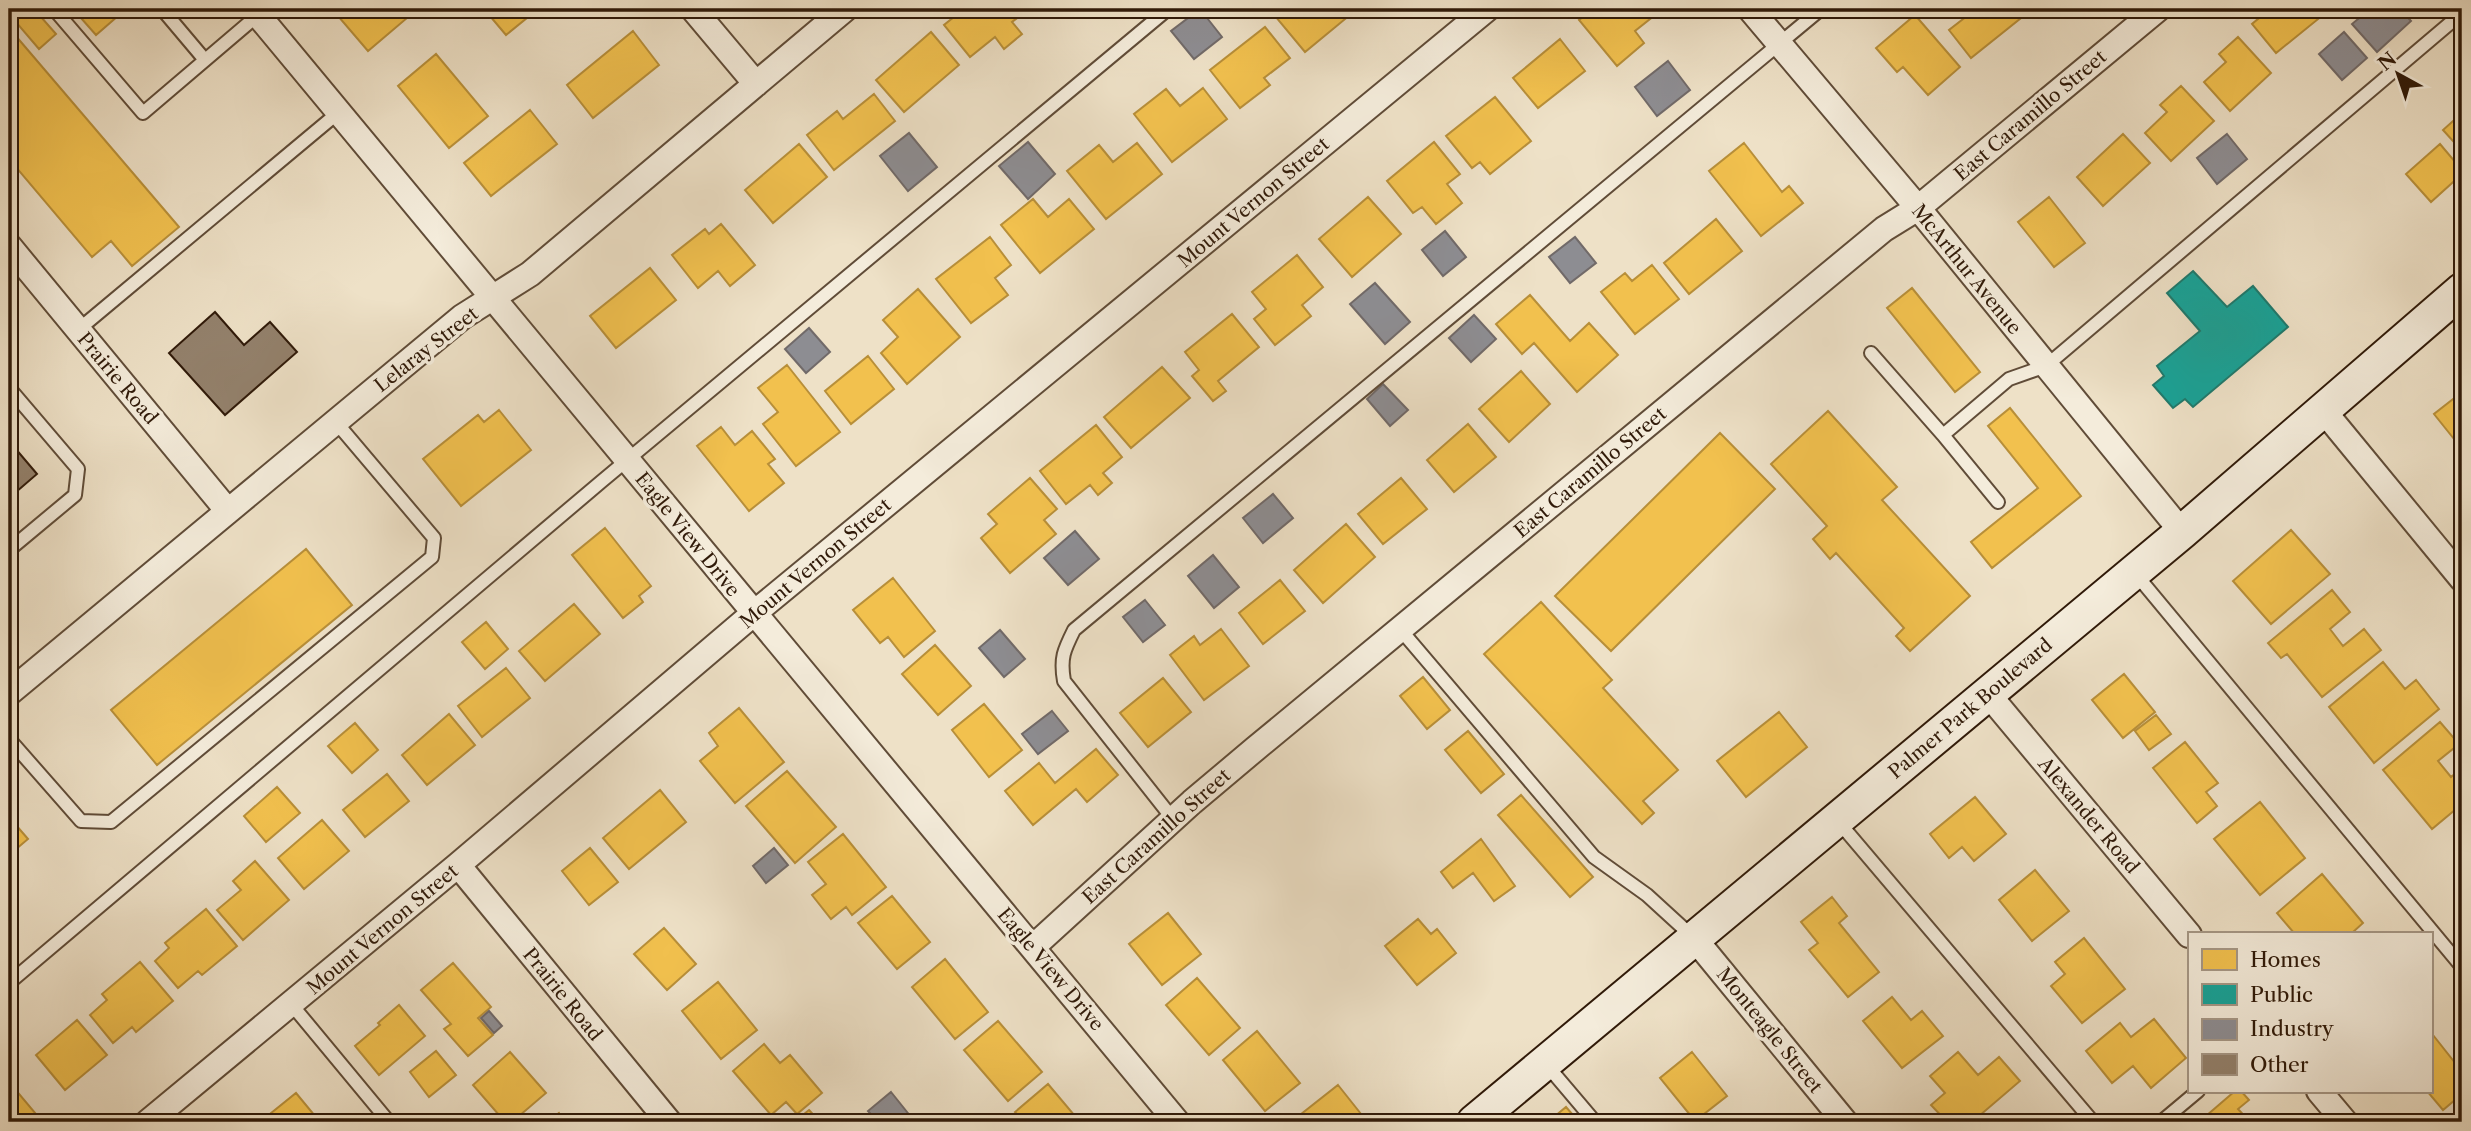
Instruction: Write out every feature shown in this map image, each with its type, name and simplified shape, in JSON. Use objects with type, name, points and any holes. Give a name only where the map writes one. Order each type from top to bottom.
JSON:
[{"type":"main road","name":"Palmer Park Boulevard","points":[[1474,1122],[2182,532],[2462,290]]},
{"type":"street","points":[[693,9],[756,84]]},
{"type":"street","name":"Lelaray Street","points":[[9,693],[461,317],[530,274],[845,9]]},
{"type":"street","name":"Mount Vernon Street","points":[[148,1122],[458,865],[753,614],[1487,9]]},
{"type":"street","name":"McArthur Avenue","points":[[1750,9],[1918,208],[2182,532]]},
{"type":"street","name":"East Caramillo Street","points":[[1032,947],[1173,819],[1400,629],[1884,229],[1918,208],[2158,9]]},
{"type":"street","name":"Eagle View Drive","points":[[255,12],[1177,1122]]},
{"type":"street","name":"Prairie Road","points":[[10,251],[227,510]]},
{"type":"street","points":[[2323,411],[2462,579]]},
{"type":"street","name":"Alexander Road","points":[[1988,694],[2188,934]]},
{"type":"street","name":"Prairie Road","points":[[458,865],[669,1122]]},
{"type":"street","name":"Monteagle Street","points":[[1694,938],[1845,1122]]},
{"type":"street","points":[[2320,1092],[2345,1122]]},
{"type":"lane","points":[[54,9],[143,113],[205,60],[255,12]]},
{"type":"lane","points":[[162,9],[205,60]]},
{"type":"lane","points":[[9,983],[627,460],[1168,9]]},
{"type":"lane","points":[[1173,819],[1064,681],[1061,662],[1074,630],[1821,9]]},
{"type":"lane","points":[[1943,435],[2010,379],[2046,366],[2462,13]]},
{"type":"lane","points":[[78,330],[339,112]]},
{"type":"lane","points":[[1871,353],[1998,502]]},
{"type":"lane","points":[[9,388],[78,469],[75,495],[9,550]]},
{"type":"lane","points":[[9,739],[81,821],[111,822],[432,557],[434,538],[335,421]]},
{"type":"lane","points":[[2133,571],[2462,967]]},
{"type":"lane","points":[[1400,629],[1594,857],[1647,895],[1694,938]]},
{"type":"lane","points":[[1837,820],[2093,1122]]},
{"type":"lane","points":[[292,1004],[389,1122]]},
{"type":"lane","points":[[1545,1063],[1595,1122]]},
{"type":"lane","points":[[2161,1122],[2197,1092]]},
{"type":"building: Homes","points":[[9,9],[34,9],[56,34],[39,49],[9,14]]},
{"type":"building: Homes","points":[[73,9],[126,9],[96,35]]},
{"type":"building: Homes","points":[[332,9],[399,9],[407,18],[368,51]]},
{"type":"building: Homes","points":[[484,9],[538,9],[506,35]]},
{"type":"building: Homes","points":[[964,9],[1022,9],[1025,12],[1012,22],[1022,34],[1004,49],[995,37],[970,57],[944,25]]},
{"type":"building: Homes","points":[[1284,9],[1356,10],[1305,52],[1275,16]]},
{"type":"building: Homes","points":[[1594,9],[1650,9],[1655,15],[1635,31],[1644,43],[1617,66],[1579,20]]},
{"type":"building: Homes","points":[[1976,9],[2022,9],[2026,14],[1971,58],[1949,30]]},
{"type":"building: Homes","points":[[2270,9],[2328,11],[2276,53],[2252,24]]},
{"type":"building: Homes","points":[[1915,15],[1960,67],[1928,95],[1903,67],[1897,72],[1876,48]]},
{"type":"building: Homes","points":[[1265,27],[1290,58],[1264,78],[1270,85],[1240,108],[1210,70]]},
{"type":"building: Homes","points":[[9,28],[179,227],[132,266],[111,241],[92,257],[9,159]]},
{"type":"building: Homes","points":[[633,31],[659,65],[593,118],[567,85]]},
{"type":"building: Homes","points":[[931,32],[959,65],[904,112],[876,80]]},
{"type":"building: Homes","points":[[2238,37],[2271,73],[2230,111],[2204,82],[2226,62],[2219,54]]},
{"type":"building: Homes","points":[[1560,39],[1585,71],[1538,108],[1513,78]]},
{"type":"building: Homes","points":[[436,54],[488,116],[449,148],[398,86]]},
{"type":"building: Homes","points":[[2181,86],[2214,121],[2171,161],[2145,133],[2167,112],[2160,105]]},
{"type":"building: Homes","points":[[1203,88],[1227,119],[1172,162],[1134,114],[1166,89],[1180,106]]},
{"type":"building: Homes","points":[[874,94],[895,121],[834,170],[807,135],[837,111],[843,119]]},
{"type":"building: Homes","points":[[1495,97],[1531,141],[1490,174],[1480,162],[1472,168],[1446,136]]},
{"type":"building: Homes","points":[[530,110],[557,144],[491,196],[464,163]]},
{"type":"building: Homes","points":[[2462,113],[2462,151],[2443,130]]},
{"type":"building: Homes","points":[[2123,134],[2150,163],[2103,206],[2077,177]]},
{"type":"building: Homes","points":[[1434,142],[1460,174],[1447,184],[1462,203],[1436,224],[1422,207],[1413,213],[1387,181]]},
{"type":"building: Homes","points":[[1137,143],[1162,174],[1106,219],[1067,171],[1099,145],[1113,162]]},
{"type":"building: Homes","points":[[1744,143],[1782,192],[1789,186],[1803,203],[1761,236],[1709,171]]},
{"type":"building: Homes","points":[[799,144],[827,177],[773,223],[745,190]]},
{"type":"building: Homes","points":[[2440,144],[2462,170],[2462,174],[2431,202],[2406,174]]},
{"type":"building: Homes","points":[[1368,197],[1401,234],[1352,277],[1319,239]]},
{"type":"building: Homes","points":[[2049,197],[2085,243],[2054,267],[2018,222]]},
{"type":"building: Homes","points":[[1033,199],[1048,217],[1069,199],[1094,229],[1040,273],[1001,225]]},
{"type":"building: Homes","points":[[1716,219],[1742,251],[1689,294],[1664,263]]},
{"type":"building: Homes","points":[[721,224],[755,265],[730,286],[718,271],[698,288],[672,255],[705,229],[709,234]]},
{"type":"building: Homes","points":[[990,237],[1011,265],[995,278],[1008,295],[971,323],[936,279]]},
{"type":"building: Homes","points":[[1297,255],[1323,287],[1302,305],[1311,316],[1275,345],[1254,319],[1266,309],[1252,292]]},
{"type":"building: Homes","points":[[1652,265],[1679,299],[1635,334],[1601,292],[1625,273],[1632,281]]},
{"type":"building: Homes","points":[[650,268],[676,300],[616,348],[590,316]]},
{"type":"building: Homes","points":[[1912,288],[1980,372],[1955,392],[1887,308]]},
{"type":"building: Homes","points":[[918,289],[960,337],[907,384],[881,353],[898,337],[883,320]]},
{"type":"building: Homes","points":[[1530,295],[1570,341],[1589,323],[1618,355],[1577,392],[1534,343],[1522,354],[1496,324]]},
{"type":"building: Homes","points":[[1232,314],[1259,347],[1218,381],[1226,391],[1213,401],[1192,376],[1199,370],[1185,352]]},
{"type":"building: Homes","points":[[868,356],[894,389],[851,424],[825,391]]},
{"type":"building: Homes","points":[[787,365],[840,432],[796,466],[763,424],[778,412],[758,388]]},
{"type":"building: Homes","points":[[1162,367],[1190,398],[1131,448],[1104,417]]},
{"type":"building: Homes","points":[[1521,371],[1550,404],[1509,442],[1479,409]]},
{"type":"building: Homes","points":[[2462,392],[2462,449],[2434,414]]},
{"type":"building: Homes","points":[[2010,408],[2081,496],[1992,568],[1971,542],[2038,488],[1988,426]]},
{"type":"building: Homes","points":[[499,410],[531,450],[461,506],[423,459],[478,415],[484,422]]},
{"type":"building: Homes","points":[[1828,411],[1897,487],[1882,500],[1970,596],[1910,651],[1896,636],[1904,628],[1836,553],[1830,559],[1813,539],[1827,526],[1771,464]]},
{"type":"building: Homes","points":[[1468,424],[1496,457],[1454,492],[1427,460]]},
{"type":"building: Homes","points":[[1096,425],[1122,457],[1103,473],[1112,483],[1098,495],[1090,485],[1066,504],[1040,471]]},
{"type":"building: Homes","points":[[721,427],[735,445],[752,431],[775,459],[768,464],[784,483],[749,511],[697,446]]},
{"type":"building: Homes","points":[[1720,433],[1775,489],[1611,651],[1555,596]]},
{"type":"building: Homes","points":[[1030,478],[1057,509],[1044,520],[1056,534],[1010,573],[981,538],[997,524],[988,514]]},
{"type":"building: Homes","points":[[1401,478],[1427,509],[1383,544],[1358,514]]},
{"type":"building: Homes","points":[[1346,524],[1375,557],[1323,603],[1294,570]]},
{"type":"building: Homes","points":[[605,528],[651,586],[639,596],[643,602],[623,618],[572,555]]},
{"type":"building: Homes","points":[[2291,530],[2330,574],[2271,624],[2233,581]]},
{"type":"building: Homes","points":[[306,549],[352,605],[157,765],[111,710]]},
{"type":"building: Homes","points":[[893,578],[935,631],[904,657],[888,637],[880,643],[853,610]]},
{"type":"building: Homes","points":[[1280,580],[1305,611],[1263,644],[1239,613]]},
{"type":"building: Homes","points":[[2332,590],[2350,612],[2330,629],[2343,646],[2364,629],[2381,650],[2322,697],[2287,654],[2281,658],[2268,643]]},
{"type":"building: Homes","points":[[1541,602],[1612,680],[1603,688],[1678,770],[1643,801],[1654,813],[1642,824],[1484,654]]},
{"type":"building: Homes","points":[[574,604],[600,634],[545,681],[519,651]]},
{"type":"building: Homes","points":[[486,622],[508,649],[485,669],[462,642]]},
{"type":"building: Homes","points":[[1221,629],[1249,666],[1204,700],[1170,655],[1194,636],[1200,645]]},
{"type":"building: Homes","points":[[935,645],[971,686],[938,715],[902,674]]},
{"type":"building: Homes","points":[[2383,662],[2405,689],[2416,680],[2439,709],[2374,763],[2329,707]]},
{"type":"building: Homes","points":[[506,668],[530,698],[482,737],[458,706]]},
{"type":"building: Homes","points":[[2124,674],[2155,712],[2123,738],[2092,700]]},
{"type":"building: Homes","points":[[1423,677],[1450,710],[1427,729],[1400,696]]},
{"type":"building: Homes","points":[[1163,678],[1191,712],[1148,747],[1120,713]]},
{"type":"building: Homes","points":[[984,704],[1022,750],[989,777],[952,730]]},
{"type":"building: Homes","points":[[739,708],[784,762],[735,803],[700,761],[718,746],[709,733]]},
{"type":"building: Homes","points":[[1779,712],[1807,747],[1746,797],[1717,761]]},
{"type":"building: Homes","points":[[449,714],[475,745],[427,785],[402,755]]},
{"type":"building: Homes","points":[[2156,715],[2171,734],[2149,750],[2135,731]]},
{"type":"building: Homes","points":[[2440,722],[2459,744],[2438,761],[2451,777],[2462,768],[2462,804],[2432,829],[2383,770]]},
{"type":"building: Homes","points":[[355,723],[378,750],[352,773],[328,746]]},
{"type":"building: Homes","points":[[1468,731],[1504,774],[1481,793],[1445,750]]},
{"type":"building: Homes","points":[[2185,742],[2218,783],[2206,792],[2217,806],[2197,823],[2153,768]]},
{"type":"building: Homes","points":[[1096,749],[1118,775],[1087,802],[1076,789],[1033,825],[1005,791],[1039,763],[1055,783]]},
{"type":"building: Homes","points":[[787,771],[836,827],[795,863],[746,806]]},
{"type":"building: Homes","points":[[387,774],[409,801],[365,837],[343,810]]},
{"type":"building: Homes","points":[[277,787],[300,813],[266,842],[244,816]]},
{"type":"building: Homes","points":[[660,790],[686,822],[629,869],[603,838]]},
{"type":"building: Homes","points":[[1521,795],[1593,877],[1570,897],[1498,815]]},
{"type":"building: Homes","points":[[1975,797],[2006,834],[1974,861],[1962,847],[1949,858],[1930,834]]},
{"type":"building: Homes","points":[[2260,802],[2305,858],[2260,895],[2214,839]]},
{"type":"building: Homes","points":[[9,817],[28,839],[9,855]]},
{"type":"building: Homes","points":[[322,820],[349,851],[304,889],[278,858]]},
{"type":"building: Homes","points":[[843,834],[886,887],[852,915],[846,907],[831,919],[812,895],[826,884],[808,862]]},
{"type":"building: Homes","points":[[1481,839],[1515,886],[1494,901],[1473,873],[1453,888],[1441,872]]},
{"type":"building: Homes","points":[[590,848],[618,882],[589,905],[562,871]]},
{"type":"building: Homes","points":[[255,861],[289,900],[243,940],[217,910],[241,890],[233,881]]},
{"type":"building: Homes","points":[[2035,870],[2069,911],[2032,941],[1999,900]]},
{"type":"building: Homes","points":[[2322,874],[2363,923],[2353,932],[2293,932],[2277,913]]},
{"type":"building: Homes","points":[[892,896],[930,942],[897,969],[858,923]]},
{"type":"building: Homes","points":[[1832,897],[1847,916],[1839,923],[1879,972],[1848,997],[1809,950],[1818,943],[1801,922]]},
{"type":"building: Homes","points":[[206,909],[237,946],[202,975],[198,971],[178,988],[155,961],[169,948],[165,943]]},
{"type":"building: Homes","points":[[1168,913],[1201,954],[1162,985],[1129,944]]},
{"type":"building: Homes","points":[[1418,919],[1431,934],[1437,929],[1456,953],[1417,985],[1385,946]]},
{"type":"building: Homes","points":[[664,928],[696,964],[667,990],[634,954]]},
{"type":"building: Homes","points":[[2084,938],[2125,989],[2082,1023],[2051,986],[2065,974],[2055,962]]},
{"type":"building: Homes","points":[[945,959],[988,1012],[955,1039],[912,987]]},
{"type":"building: Homes","points":[[140,962],[173,1001],[136,1032],[132,1027],[113,1043],[90,1015],[107,1000],[102,994]]},
{"type":"building: Homes","points":[[453,963],[491,1007],[478,1018],[493,1035],[468,1056],[444,1029],[451,1024],[421,990]]},
{"type":"building: Homes","points":[[1197,978],[1240,1028],[1209,1055],[1166,1005]]},
{"type":"building: Homes","points":[[718,982],[757,1030],[721,1059],[682,1011]]},
{"type":"building: Homes","points":[[1892,997],[1911,1020],[1922,1011],[1943,1036],[1902,1068],[1863,1021]]},
{"type":"building: Homes","points":[[399,1005],[425,1036],[379,1075],[355,1046]]},
{"type":"building: Homes","points":[[2154,1019],[2186,1058],[2151,1088],[2133,1066],[2112,1083],[2086,1051],[2120,1023],[2131,1037]]},
{"type":"building: Homes","points":[[77,1020],[107,1055],[65,1090],[36,1055]]},
{"type":"building: Homes","points":[[998,1021],[1042,1072],[1008,1101],[964,1050]]},
{"type":"building: Homes","points":[[1257,1031],[1300,1083],[1265,1111],[1223,1060]]},
{"type":"building: Homes","points":[[2432,1036],[2456,1064],[2462,1059],[2462,1094],[2443,1110],[2428,1092],[2432,1092]]},
{"type":"building: Homes","points":[[764,1044],[780,1063],[790,1055],[822,1093],[797,1114],[786,1102],[771,1115],[733,1071]]},
{"type":"building: Homes","points":[[436,1051],[456,1075],[429,1097],[410,1072]]},
{"type":"building: Homes","points":[[510,1052],[546,1093],[512,1122],[505,1122],[473,1085]]},
{"type":"building: Homes","points":[[1692,1052],[1727,1096],[1695,1121],[1660,1078]]},
{"type":"building: Homes","points":[[1958,1052],[1978,1075],[1999,1057],[2020,1081],[1972,1122],[1947,1122],[1931,1105],[1945,1093],[1930,1076]]},
{"type":"building: Homes","points":[[9,1082],[36,1114],[26,1122],[9,1122]]},
{"type":"building: Homes","points":[[1048,1084],[1080,1122],[1024,1122],[1015,1112]]},
{"type":"building: Homes","points":[[1338,1085],[1365,1119],[1361,1122],[1291,1122]]},
{"type":"building: Homes","points":[[2234,1092],[2242,1092],[2249,1100],[2238,1109],[2250,1122],[2199,1122]]},
{"type":"building: Homes","points":[[296,1093],[320,1122],[260,1122]]},
{"type":"building: Homes","points":[[1566,1107],[1579,1122],[1548,1122]]},
{"type":"building: Homes","points":[[809,1110],[820,1122],[794,1122]]},
{"type":"building: Homes","points":[[559,1113],[566,1122],[548,1122]]},
{"type":"building: Public","points":[[2193,271],[2227,307],[2253,286],[2288,327],[2193,407],[2185,399],[2173,408],[2153,385],[2164,376],[2157,366],[2200,331],[2167,293]]},
{"type":"building: Industry","points":[[1200,9],[1222,37],[1194,59],[1171,31]]},
{"type":"building: Industry","points":[[2370,9],[2400,9],[2411,21],[2377,52],[2352,24]]},
{"type":"building: Industry","points":[[2344,32],[2367,58],[2342,80],[2319,54]]},
{"type":"building: Industry","points":[[1668,61],[1690,90],[1657,116],[1635,87]]},
{"type":"building: Industry","points":[[909,133],[937,167],[908,191],[880,156]]},
{"type":"building: Industry","points":[[2227,134],[2247,159],[2217,184],[2197,158]]},
{"type":"building: Industry","points":[[1028,142],[1055,174],[1028,199],[999,166]]},
{"type":"building: Industry","points":[[1445,231],[1466,257],[1443,276],[1422,250]]},
{"type":"building: Industry","points":[[1575,237],[1596,263],[1570,283],[1549,257]]},
{"type":"building: Industry","points":[[1375,283],[1410,322],[1385,344],[1350,304]]},
{"type":"building: Industry","points":[[1474,315],[1496,339],[1471,362],[1449,338]]},
{"type":"building: Industry","points":[[809,328],[830,352],[806,373],[785,349]]},
{"type":"building: Industry","points":[[1383,384],[1408,410],[1390,426],[1367,399]]},
{"type":"building: Industry","points":[[1273,494],[1293,518],[1263,543],[1243,518]]},
{"type":"building: Industry","points":[[1075,531],[1099,559],[1068,585],[1044,558]]},
{"type":"building: Industry","points":[[1213,555],[1239,587],[1214,608],[1188,576]]},
{"type":"building: Industry","points":[[1145,600],[1165,625],[1143,642],[1123,617]]},
{"type":"building: Industry","points":[[1000,630],[1025,659],[1004,677],[979,648]]},
{"type":"building: Industry","points":[[1052,711],[1068,731],[1038,754],[1022,734]]},
{"type":"building: Industry","points":[[774,848],[788,865],[766,883],[753,866]]},
{"type":"building: Industry","points":[[489,1011],[502,1026],[494,1033],[481,1018]]},
{"type":"building: Industry","points":[[891,1092],[911,1117],[904,1122],[878,1122],[868,1111]]},
{"type":"building: Other","points":[[215,312],[244,345],[270,322],[297,352],[225,415],[169,353]]},
{"type":"building: Other","points":[[9,441],[37,474],[9,498]]}]
